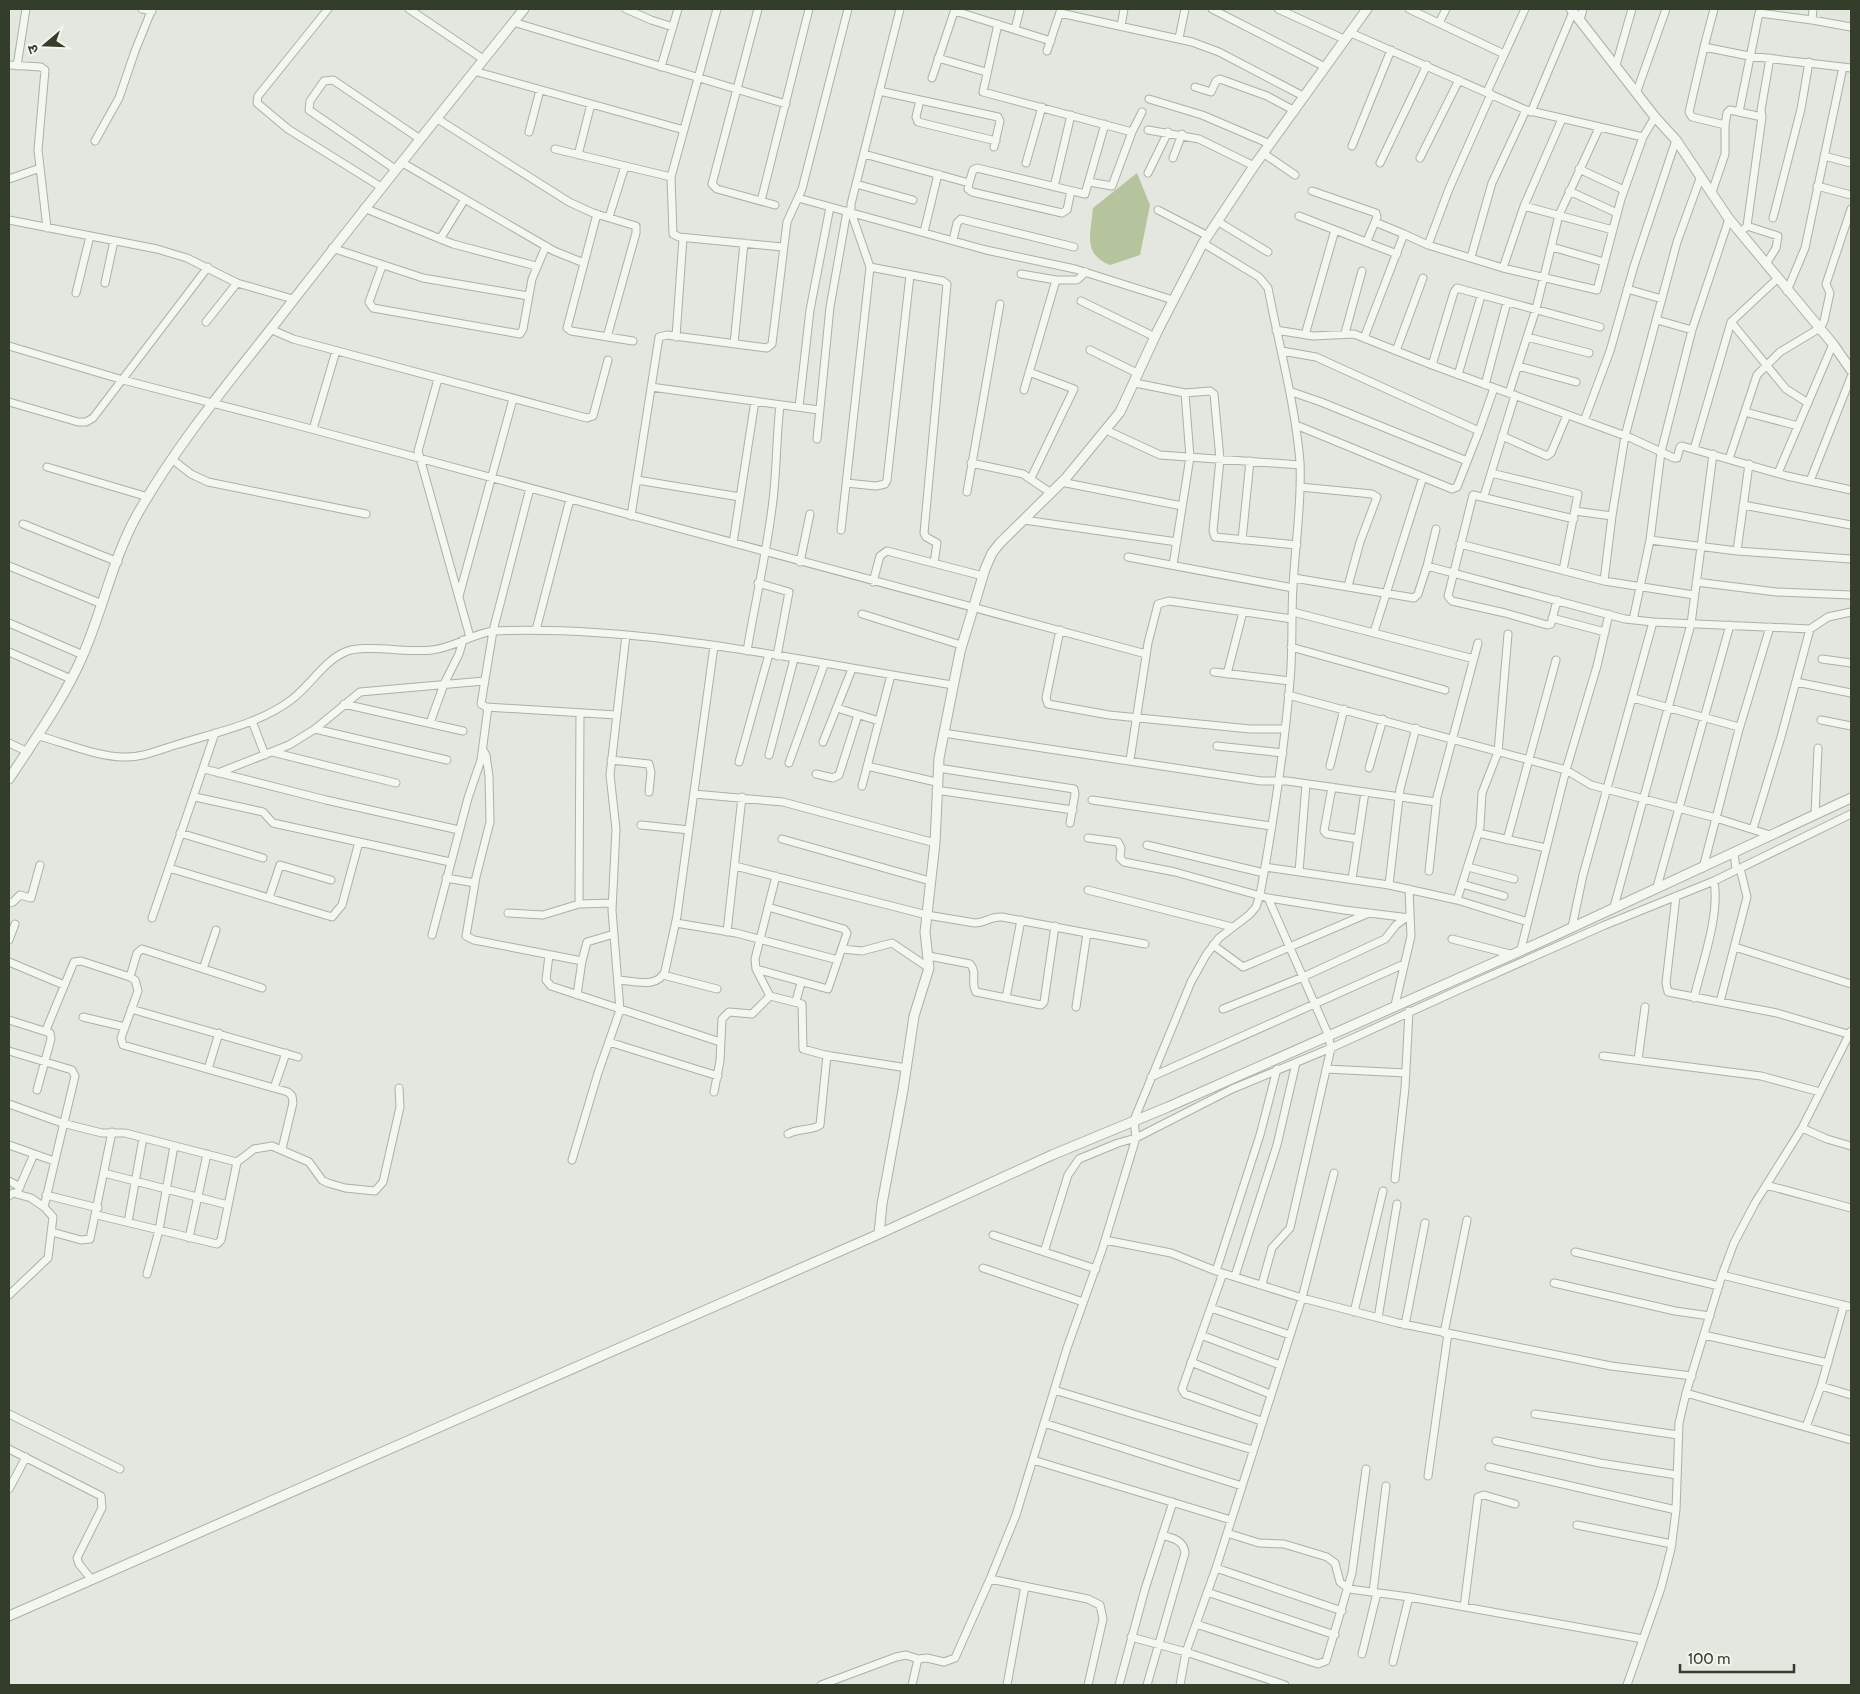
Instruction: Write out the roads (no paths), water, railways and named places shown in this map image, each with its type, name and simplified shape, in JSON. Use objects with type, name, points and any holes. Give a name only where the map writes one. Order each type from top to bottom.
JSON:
[{"type":"street","points":[[18,66],[26,9]]},
{"type":"street","points":[[95,141],[119,98],[135,51],[152,10],[142,9]]},
{"type":"street","points":[[328,9],[258,96],[257,103],[288,129],[381,187]]},
{"type":"street","points":[[409,9],[483,59]]},
{"type":"street","points":[[9,779],[39,736],[71,679],[83,655],[136,516],[172,460],[213,403],[332,248],[524,9]]},
{"type":"street","points":[[626,9],[651,20],[673,26]]},
{"type":"street","points":[[661,67],[678,9]]},
{"type":"street","points":[[716,9],[671,177],[673,234],[683,238],[782,247]]},
{"type":"street","points":[[758,9],[712,184],[716,189],[775,205]]},
{"type":"street","points":[[761,201],[809,9]]},
{"type":"street","points":[[631,516],[659,337],[676,337],[767,348],[772,344],[786,222],[798,198],[848,9]]},
{"type":"street","points":[[817,439],[830,307],[849,212],[900,9]]},
{"type":"street","points":[[1015,29],[1020,9]]},
{"type":"street","points":[[1121,26],[1124,9]]},
{"type":"street","points":[[1179,38],[1185,9]]},
{"type":"street","points":[[1212,9],[1325,67]]},
{"type":"street","points":[[1278,9],[1348,36],[1391,50],[1528,111],[1643,137]]},
{"type":"street","points":[[879,1234],[882,1204],[907,1068],[914,1016],[929,968],[929,956],[925,940],[926,915],[935,843],[936,786],[943,733],[961,645],[992,553],[1062,482],[1120,412],[1154,337],[1205,240],[1254,166],[1366,9]]},
{"type":"street","points":[[1409,9],[1504,54]]},
{"type":"street","points":[[1439,24],[1446,9]]},
{"type":"street","points":[[1428,245],[1504,54],[1525,9]]},
{"type":"street","points":[[1580,20],[1583,9]]},
{"type":"street","points":[[1616,65],[1632,9]]},
{"type":"street","points":[[1637,91],[1666,9]]},
{"type":"street","points":[[1714,9],[1689,112],[1692,116],[1725,125]]},
{"type":"street","points":[[1812,20],[1813,9]]},
{"type":"street","points":[[932,78],[955,10],[1051,41]]},
{"type":"street","points":[[1471,258],[1492,183],[1528,111],[1572,10],[1637,91],[1655,117],[1676,140],[1729,219],[1744,230],[1777,279],[1820,328],[1851,370]]},
{"type":"street","points":[[1047,51],[1061,11],[1179,38],[1219,52],[1305,97]]},
{"type":"street","points":[[1739,112],[1759,13],[1851,27]]},
{"type":"street","points":[[513,22],[786,104]]},
{"type":"street","points":[[998,24],[982,90],[985,93],[1042,106],[1132,132]]},
{"type":"street","points":[[1704,47],[1749,56],[1851,68]]},
{"type":"street","points":[[1352,146],[1391,50]]},
{"type":"street","points":[[938,58],[986,72]]},
{"type":"street","points":[[1744,230],[1762,117],[1760,110],[1770,58]]},
{"type":"street","points":[[1773,218],[1801,109],[1809,62]]},
{"type":"street","points":[[9,65],[41,67],[45,70],[38,150],[47,228]]},
{"type":"street","points":[[1380,163],[1426,65]]},
{"type":"street","points":[[1787,291],[1805,248],[1843,67]]},
{"type":"street","points":[[474,71],[684,130]]},
{"type":"street","points":[[1195,87],[1212,92],[1216,81],[1220,79],[1267,96],[1295,111]]},
{"type":"street","points":[[395,169],[310,110],[310,101],[324,81],[333,80],[420,139]]},
{"type":"street","points":[[1420,158],[1459,80]]},
{"type":"street","points":[[529,132],[540,90]]},
{"type":"street","points":[[879,91],[998,117],[1000,121],[995,144],[918,122],[916,117],[920,100]]},
{"type":"street","points":[[1149,99],[1202,115],[1270,144]]},
{"type":"street","points":[[578,155],[592,104]]},
{"type":"street","points":[[1026,163],[1042,106]]},
{"type":"street","points":[[1712,192],[1725,154],[1725,125],[1729,111],[1762,117]]},
{"type":"street","points":[[1089,182],[1112,186],[1132,132],[1142,112]]},
{"type":"street","points":[[1054,187],[1071,115]]},
{"type":"street","points":[[1375,222],[1428,245],[1503,268],[1596,291],[1624,190],[1643,137],[1655,117]]},
{"type":"street","points":[[436,118],[570,202],[637,228],[607,337]]},
{"type":"street","points":[[1503,268],[1524,206],[1562,119]]},
{"type":"street","points":[[1070,191],[1067,210],[1062,212],[972,192],[968,189],[973,170],[977,168],[1085,194],[1105,124]]},
{"type":"street","points":[[1484,496],[1502,436],[1518,366],[1536,310],[1559,215],[1568,191],[1599,128]]},
{"type":"street","points":[[1148,130],[1182,134],[1213,144],[1254,166]]},
{"type":"street","points":[[1148,173],[1168,132]]},
{"type":"street","points":[[1173,158],[1182,134]]},
{"type":"street","points":[[1584,421],[1610,351],[1627,289],[1676,140]]},
{"type":"street","points":[[555,149],[671,177]]},
{"type":"street","points":[[1264,153],[1295,175]]},
{"type":"street","points":[[864,154],[969,183]]},
{"type":"street","points":[[1824,156],[1851,162]]},
{"type":"street","points":[[402,162],[546,246],[584,263]]},
{"type":"street","points":[[609,217],[625,166]]},
{"type":"street","points":[[9,179],[40,168]]},
{"type":"street","points":[[1579,169],[1624,190]]},
{"type":"street","points":[[924,232],[938,174]]},
{"type":"street","points":[[1604,580],[1612,516],[1626,436],[1677,242],[1701,176]]},
{"type":"street","points":[[856,184],[913,200]]},
{"type":"street","points":[[1817,186],[1851,195]]},
{"type":"street","points":[[1312,191],[1376,213],[1375,222],[1366,241]]},
{"type":"street","points":[[1568,191],[1617,213]]},
{"type":"street","points":[[798,198],[953,240],[1086,272],[1173,300]]},
{"type":"street","points":[[440,240],[465,199]]},
{"type":"street","points":[[1524,206],[1612,230]]},
{"type":"street","points":[[799,407],[810,310],[830,207]]},
{"type":"street","points":[[364,208],[440,240],[493,256],[536,266]]},
{"type":"street","points":[[1729,459],[1757,375],[1780,352],[1820,328],[1824,321],[1830,293],[1826,284],[1851,208]]},
{"type":"street","points":[[1158,210],[1205,240],[1265,283],[1292,392],[1300,465],[1290,681],[1280,781],[1265,870],[1264,896],[1303,976],[1330,1042],[1326,1069],[1290,1228],[1272,1248],[1262,1284]]},
{"type":"street","points":[[841,530],[870,267],[849,212]]},
{"type":"street","points":[[597,214],[567,328],[571,331],[633,342]]},
{"type":"street","points":[[1299,216],[1397,254]]},
{"type":"street","points":[[953,240],[957,223],[961,219],[1074,247]]},
{"type":"street","points":[[1633,620],[1650,540],[1661,452],[1692,330],[1729,219]]},
{"type":"street","points":[[9,220],[157,249],[208,267],[238,283],[293,299]]},
{"type":"street","points":[[1217,221],[1268,252]]},
{"type":"street","points":[[1305,335],[1335,230]]},
{"type":"street","points":[[1744,230],[1778,236],[1776,248],[1766,264]]},
{"type":"street","points":[[1364,338],[1404,234]]},
{"type":"street","points":[[76,293],[90,236]]},
{"type":"street","points":[[676,337],[683,238]]},
{"type":"street","points":[[105,283],[114,241]]},
{"type":"street","points":[[734,344],[744,243]]},
{"type":"street","points":[[382,266],[369,302],[373,308],[520,334],[523,329],[528,296],[536,266],[546,246]]},
{"type":"street","points":[[1552,247],[1604,262]]},
{"type":"street","points":[[332,248],[423,278],[528,296]]},
{"type":"street","points":[[9,402],[78,422],[86,422],[98,414],[208,267]]},
{"type":"street","points":[[870,267],[946,282],[948,287],[924,533],[926,537],[937,543],[934,563]]},
{"type":"street","points":[[1345,333],[1362,271]]},
{"type":"street","points":[[1021,274],[1056,280],[1077,280],[1086,272]]},
{"type":"street","points":[[846,483],[876,486],[885,484],[887,480],[910,275]]},
{"type":"street","points":[[1396,351],[1423,278]]},
{"type":"street","points":[[1694,449],[1731,322],[1777,279]]},
{"type":"street","points":[[1024,390],[1056,280]]},
{"type":"street","points":[[206,322],[238,283]]},
{"type":"street","points":[[1432,365],[1455,290],[1460,289],[1600,327]]},
{"type":"street","points":[[1627,289],[1662,299]]},
{"type":"street","points":[[1458,375],[1481,296]]},
{"type":"street","points":[[1082,301],[1154,337]]},
{"type":"street","points":[[1486,385],[1507,302]]},
{"type":"street","points":[[967,492],[991,366],[1000,304]]},
{"type":"street","points":[[1657,320],[1692,330]]},
{"type":"street","points":[[1731,322],[1786,389],[1808,403]]},
{"type":"street","points":[[270,330],[293,339],[438,379],[591,418],[608,360]]},
{"type":"street","points":[[1276,330],[1313,336],[1345,333],[1364,338],[1458,375],[1626,436],[1676,458],[1679,456],[1680,446],[1778,473],[1851,490]]},
{"type":"street","points":[[1527,337],[1589,353]]},
{"type":"street","points":[[1778,473],[1833,344]]},
{"type":"street","points":[[9,346],[123,380],[733,542],[874,582],[973,606],[1146,654]]},
{"type":"street","points":[[1090,350],[1137,378],[1185,393],[1210,391],[1214,394],[1220,459],[1213,535],[1218,538],[1297,545]]},
{"type":"street","points":[[313,430],[336,351]]},
{"type":"street","points":[[1282,351],[1316,357],[1478,431]]},
{"type":"street","points":[[1518,366],[1576,382]]},
{"type":"street","points":[[1028,372],[1074,389],[1031,478]]},
{"type":"street","points":[[1810,481],[1851,377]]},
{"type":"street","points":[[438,379],[418,445],[420,459],[470,637]]},
{"type":"street","points":[[651,387],[819,410]]},
{"type":"street","points":[[1296,424],[1455,489],[1494,388]]},
{"type":"street","points":[[1292,392],[1467,460]]},
{"type":"street","points":[[1173,565],[1190,457],[1185,393]]},
{"type":"street","points":[[459,596],[513,399]]},
{"type":"street","points":[[733,542],[755,401]]},
{"type":"street","points":[[747,651],[776,471],[776,438],[780,405]]},
{"type":"street","points":[[1745,412],[1798,426]]},
{"type":"street","points":[[1502,436],[1548,456],[1567,415]]},
{"type":"street","points":[[1106,430],[1151,452],[1190,457],[1300,465]]},
{"type":"street","points":[[1614,907],[1670,707],[1691,624],[1713,454]]},
{"type":"street","points":[[172,460],[191,474],[208,482],[366,514]]},
{"type":"street","points":[[1242,540],[1250,461]]},
{"type":"street","points":[[971,463],[1016,472],[1031,478],[1051,493]]},
{"type":"street","points":[[1736,551],[1749,464]]},
{"type":"street","points":[[47,467],[148,497]]},
{"type":"street","points":[[1491,473],[1577,492],[1576,511],[1563,570]]},
{"type":"street","points":[[1374,632],[1423,477]]},
{"type":"street","points":[[637,480],[740,497]]},
{"type":"street","points":[[1062,482],[1182,506]]},
{"type":"street","points":[[1300,487],[1372,494],[1377,497],[1360,542],[1348,586]]},
{"type":"street","points":[[530,488],[493,631],[481,704],[488,707],[616,715]]},
{"type":"street","points":[[1557,600],[1551,624],[1547,625],[1505,612],[1449,600],[1453,572],[1471,497],[1475,494],[1574,519]]},
{"type":"street","points":[[536,630],[570,499]]},
{"type":"street","points":[[1743,505],[1851,525]]},
{"type":"street","points":[[1576,511],[1612,516]]},
{"type":"street","points":[[800,562],[810,514]]},
{"type":"street","points":[[1024,520],[1177,542]]},
{"type":"street","points":[[23,524],[118,562]]},
{"type":"street","points":[[1294,578],[1414,598],[1418,594],[1427,566],[1436,529]]},
{"type":"street","points":[[1650,540],[1736,551],[1851,559]]},
{"type":"street","points":[[1460,544],[1604,580],[1694,594]]},
{"type":"street","points":[[874,582],[880,556],[884,551],[983,576]]},
{"type":"street","points":[[1128,556],[1293,588]]},
{"type":"street","points":[[9,566],[102,604]]},
{"type":"street","points":[[1427,566],[1633,620],[1810,629],[1828,617],[1851,612]]},
{"type":"street","points":[[1696,582],[1776,592],[1851,595]]},
{"type":"street","points":[[758,583],[789,592],[777,656]]},
{"type":"street","points":[[1130,760],[1146,654],[1156,608],[1163,602],[1243,612],[1292,615],[1374,632],[1474,659]]},
{"type":"street","points":[[1227,674],[1243,612]]},
{"type":"street","points":[[862,614],[961,645]]},
{"type":"street","points":[[1516,956],[1528,922],[1566,770],[1609,614]]},
{"type":"street","points":[[1552,618],[1605,632]]},
{"type":"street","points":[[1572,927],[1607,789],[1653,622]]},
{"type":"street","points":[[9,624],[83,655]]},
{"type":"street","points":[[1657,887],[1706,718],[1730,625]]},
{"type":"street","points":[[1703,868],[1739,728],[1770,627]]},
{"type":"street","points":[[1753,829],[1810,629]]},
{"type":"street","points":[[1060,630],[1046,698],[1048,704],[1072,710],[1136,718],[1250,728],[1285,729]]},
{"type":"street","points":[[39,736],[124,758],[142,755],[252,721],[291,700],[337,656],[346,651],[356,649],[414,652],[434,650],[493,631],[582,631],[626,635],[769,654],[952,685]]},
{"type":"street","points":[[1457,900],[1478,833],[1482,793],[1498,752],[1508,634]]},
{"type":"street","points":[[572,1160],[620,1010],[612,903],[616,829],[611,760],[626,635]]},
{"type":"street","points":[[430,724],[444,684],[460,654],[463,640]]},
{"type":"street","points":[[1429,871],[1436,802],[1478,643]]},
{"type":"street","points":[[618,980],[654,983],[663,975],[676,923],[714,646]]},
{"type":"street","points":[[1291,647],[1445,690]]},
{"type":"street","points":[[9,652],[71,679]]},
{"type":"street","points":[[739,762],[769,654]]},
{"type":"street","points":[[769,755],[794,659]]},
{"type":"street","points":[[1822,659],[1851,663]]},
{"type":"street","points":[[1506,840],[1556,660]]},
{"type":"street","points":[[789,763],[824,664]]},
{"type":"street","points":[[823,742],[852,669]]},
{"type":"street","points":[[1214,672],[1290,681]]},
{"type":"street","points":[[862,786],[891,675]]},
{"type":"street","points":[[218,773],[289,745],[315,729],[356,694],[365,690],[484,682]]},
{"type":"street","points":[[1796,682],[1851,692]]},
{"type":"street","points":[[1288,695],[1383,719],[1452,740],[1566,770],[1584,783],[1716,818],[1770,835]]},
{"type":"street","points":[[1633,698],[1739,728]]},
{"type":"street","points":[[344,704],[463,731]]},
{"type":"street","points":[[432,935],[450,862],[483,750],[488,707]]},
{"type":"street","points":[[837,708],[879,721]]},
{"type":"street","points":[[1330,766],[1344,709]]},
{"type":"street","points":[[579,904],[580,713]]},
{"type":"street","points":[[816,774],[833,778],[839,774],[858,715]]},
{"type":"street","points":[[1369,768],[1383,719]]},
{"type":"street","points":[[1821,720],[1851,726]]},
{"type":"street","points":[[252,721],[269,753],[396,783]]},
{"type":"street","points":[[1389,885],[1399,797],[1416,728]]},
{"type":"street","points":[[315,729],[447,760]]},
{"type":"street","points":[[152,918],[180,834],[195,797],[215,733]]},
{"type":"street","points":[[943,733],[1261,781],[1280,781],[1332,787],[1436,802]]},
{"type":"street","points":[[9,743],[28,752]]},
{"type":"street","points":[[1217,746],[1283,752]]},
{"type":"street","points":[[1815,814],[1818,748]]},
{"type":"street","points":[[483,750],[486,755],[488,768],[491,814],[475,883],[466,936],[582,961]]},
{"type":"street","points":[[611,760],[649,764],[651,772],[649,792]]},
{"type":"street","points":[[867,766],[936,786],[1073,810]]},
{"type":"street","points":[[938,768],[1072,789],[1076,792],[1070,823]]},
{"type":"street","points":[[204,769],[326,800],[459,830]]},
{"type":"street","points":[[1299,872],[1306,784]]},
{"type":"street","points":[[1332,787],[1324,831],[1327,834],[1358,839]]},
{"type":"street","points":[[1352,879],[1366,792]]},
{"type":"street","points":[[694,794],[783,802],[935,843]]},
{"type":"street","points":[[195,797],[262,812],[273,823],[450,862]]},
{"type":"street","points":[[727,932],[742,797]]},
{"type":"street","points":[[9,1616],[879,1234],[1277,1069],[1296,1063],[1395,1006],[1516,956],[1714,881],[1770,835],[1851,798]]},
{"type":"street","points":[[1092,800],[1271,826]]},
{"type":"street","points":[[1044,1252],[1068,1175],[1076,1163],[1135,1129],[1330,1042],[1409,1011],[1572,927],[1657,887],[1703,868],[1736,862],[1851,814]]},
{"type":"street","points":[[641,825],[689,830]]},
{"type":"street","points":[[1478,833],[1546,848]]},
{"type":"street","points":[[180,834],[263,858]]},
{"type":"street","points":[[1088,838],[1118,842],[1121,848],[1120,858],[1124,862],[1175,872],[1264,896],[1409,918]]},
{"type":"street","points":[[782,839],[930,881]]},
{"type":"street","points":[[169,868],[328,917],[335,916],[348,886],[359,842]]},
{"type":"street","points":[[1147,845],[1265,870],[1299,872],[1409,889],[1457,900],[1528,922]]},
{"type":"street","points":[[1720,1002],[1747,897],[1736,862]]},
{"type":"street","points":[[9,903],[14,902],[20,895],[31,898],[40,865]]},
{"type":"street","points":[[269,898],[280,865],[331,880]]},
{"type":"street","points":[[735,866],[926,915],[975,923],[980,923],[995,916],[1145,944]]},
{"type":"street","points":[[1468,867],[1514,879]]},
{"type":"street","points":[[770,996],[756,969],[755,959],[776,876]]},
{"type":"street","points":[[446,878],[475,883]]},
{"type":"street","points":[[1694,998],[1716,898],[1714,881]]},
{"type":"street","points":[[1462,884],[1504,896]]},
{"type":"street","points":[[1395,1006],[1411,936],[1409,889]]},
{"type":"street","points":[[1088,890],[1232,927]]},
{"type":"street","points":[[821,1685],[896,1657],[906,1655],[918,1659],[927,1658],[944,1662],[955,1658],[1016,1515],[1054,1390],[1105,1240],[1151,1076],[1191,982],[1213,945],[1256,907],[1264,896]]},
{"type":"street","points":[[1627,1685],[1661,1588],[1672,1544],[1676,1510],[1678,1435],[1686,1393],[1722,1274],[1734,1243],[1766,1185],[1802,1128],[1851,1034],[1776,1013],[1672,994],[1667,989],[1676,896]]},
{"type":"street","points":[[508,913],[543,915],[579,904],[612,903]]},
{"type":"street","points":[[756,969],[828,989],[847,933],[844,929],[768,907]]},
{"type":"street","points":[[1213,945],[1244,967],[1371,912]]},
{"type":"street","points":[[1223,1009],[1385,939],[1396,925],[1409,918]]},
{"type":"street","points":[[1006,998],[1021,920]]},
{"type":"street","points":[[676,923],[727,932],[838,960]]},
{"type":"street","points":[[9,940],[15,924]]},
{"type":"street","points":[[929,956],[970,964],[975,971],[974,988],[976,992],[1043,1004],[1055,926]]},
{"type":"street","points":[[204,969],[216,930]]},
{"type":"street","points":[[1076,1008],[1087,933]]},
{"type":"street","points":[[577,995],[587,942],[614,934]]},
{"type":"street","points":[[1452,938],[1516,956]]},
{"type":"street","points":[[842,949],[862,950],[892,943],[929,968]]},
{"type":"street","points":[[1735,947],[1851,984]]},
{"type":"street","points":[[130,977],[137,953],[142,949],[262,988]]},
{"type":"street","points":[[550,955],[547,983],[551,986],[720,1042]]},
{"type":"street","points":[[46,1030],[64,984],[73,964],[77,961],[130,977],[134,980],[138,991],[121,1038],[123,1045],[288,1092],[293,1099],[282,1149]]},
{"type":"street","points":[[9,962],[64,984]]},
{"type":"street","points":[[1151,1076],[1404,964]]},
{"type":"street","points":[[663,975],[717,989]]},
{"type":"street","points":[[796,1001],[801,983]]},
{"type":"street","points":[[770,996],[796,1001],[803,1007],[803,1049],[827,1055],[907,1068]]},
{"type":"street","points":[[714,1092],[718,1076],[721,1025],[725,1015],[734,1012],[752,1014],[770,996]]},
{"type":"street","points":[[1638,1060],[1645,1007]]},
{"type":"street","points":[[131,1009],[298,1057]]},
{"type":"street","points":[[1395,1179],[1406,1073],[1409,1011]]},
{"type":"street","points":[[82,1017],[125,1027]]},
{"type":"street","points":[[9,1020],[46,1030],[51,1036],[36,1090]]},
{"type":"street","points":[[208,1068],[219,1033]]},
{"type":"street","points":[[609,1042],[718,1076]]},
{"type":"street","points":[[9,1051],[72,1070],[75,1074],[62,1123],[44,1207]]},
{"type":"street","points":[[274,1088],[286,1053]]},
{"type":"street","points":[[788,1134],[798,1129],[816,1128],[820,1125],[827,1055]]},
{"type":"street","points":[[1603,1056],[1761,1076],[1820,1092]]},
{"type":"street","points":[[1235,1276],[1276,1145],[1296,1063]]},
{"type":"street","points":[[1261,1420],[1185,1394],[1182,1389],[1211,1308],[1277,1069]]},
{"type":"street","points":[[1326,1069],[1406,1073]]},
{"type":"street","points":[[46,1195],[128,1222],[219,1244],[237,1162],[254,1149],[272,1146],[282,1149],[309,1162],[322,1180],[328,1183],[358,1190],[379,1189],[383,1182],[400,1107],[399,1088]]},
{"type":"street","points":[[9,1104],[62,1123],[102,1133],[112,1132],[143,1138],[237,1162]]},
{"type":"street","points":[[1802,1128],[1827,1139],[1851,1146]]},
{"type":"street","points":[[52,1232],[85,1241],[92,1235],[112,1132]]},
{"type":"street","points":[[128,1222],[143,1138]]},
{"type":"street","points":[[9,1145],[54,1161]]},
{"type":"street","points":[[147,1274],[159,1230],[174,1146]]},
{"type":"street","points":[[9,1196],[19,1190],[34,1154]]},
{"type":"street","points":[[190,1238],[207,1154]]},
{"type":"street","points":[[104,1173],[228,1206]]},
{"type":"street","points":[[1180,1685],[1186,1652],[1216,1568],[1261,1420],[1302,1298],[1334,1173]]},
{"type":"street","points":[[9,1181],[44,1207],[53,1218],[48,1258],[9,1294]]},
{"type":"street","points":[[1766,1185],[1851,1208]]},
{"type":"street","points":[[1354,1312],[1383,1190]]},
{"type":"street","points":[[1378,1318],[1397,1204]]},
{"type":"street","points":[[1428,1476],[1446,1333],[1467,1220]]},
{"type":"street","points":[[1405,1324],[1425,1223]]},
{"type":"street","points":[[993,1236],[1096,1269]]},
{"type":"street","points":[[1105,1240],[1171,1253],[1220,1272],[1302,1298],[1378,1318],[1611,1366],[1692,1376]]},
{"type":"street","points":[[1575,1252],[1719,1286]]},
{"type":"street","points":[[983,1268],[1083,1302]]},
{"type":"street","points":[[1722,1274],[1848,1306],[1806,1428]]},
{"type":"street","points":[[1554,1283],[1675,1311],[1710,1316]]},
{"type":"street","points":[[1211,1308],[1290,1335]]},
{"type":"street","points":[[1201,1335],[1280,1365]]},
{"type":"street","points":[[1704,1335],[1828,1363]]},
{"type":"street","points":[[1191,1362],[1270,1394]]},
{"type":"street","points":[[1821,1386],[1851,1395]]},
{"type":"street","points":[[1054,1390],[1253,1450]]},
{"type":"street","points":[[1686,1393],[1851,1440]]},
{"type":"street","points":[[9,1414],[120,1469]]},
{"type":"street","points":[[1535,1414],[1678,1435]]},
{"type":"street","points":[[1044,1423],[1242,1486]]},
{"type":"street","points":[[1496,1441],[1600,1463],[1677,1475]]},
{"type":"street","points":[[9,1449],[101,1496],[103,1503],[98,1517],[77,1558],[79,1564],[92,1580]]},
{"type":"street","points":[[9,1487],[26,1457]]},
{"type":"street","points":[[1033,1460],[1231,1520]]},
{"type":"street","points":[[1489,1467],[1676,1510]]},
{"type":"street","points":[[1196,1624],[1318,1664],[1323,1663],[1328,1658],[1349,1589],[1366,1469]]},
{"type":"street","points":[[1362,1654],[1375,1592],[1386,1486]]},
{"type":"street","points":[[1464,1607],[1478,1497],[1484,1495],[1515,1504]]},
{"type":"street","points":[[1119,1685],[1131,1637],[1173,1502]]},
{"type":"street","points":[[1577,1525],[1672,1544]]},
{"type":"street","points":[[1226,1533],[1259,1544],[1284,1544],[1330,1558],[1335,1563],[1340,1582],[1349,1589],[1409,1597],[1643,1639]]},
{"type":"street","points":[[1147,1685],[1185,1550],[1177,1540],[1162,1535]]},
{"type":"street","points":[[1216,1568],[1342,1611]]},
{"type":"street","points":[[990,1579],[1088,1599],[1100,1605],[1103,1619],[1088,1685]]},
{"type":"street","points":[[1007,1685],[1025,1586]]},
{"type":"street","points":[[1207,1592],[1335,1635]]},
{"type":"street","points":[[1392,1662],[1409,1597]]},
{"type":"street","points":[[1131,1637],[1186,1652],[1285,1685]]},
{"type":"street","points":[[912,1685],[918,1659]]}]
